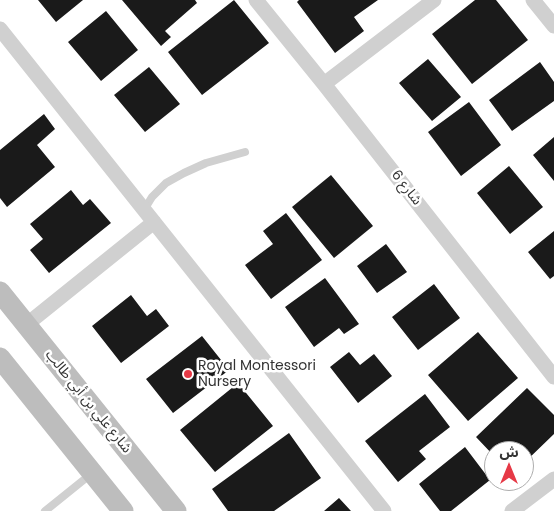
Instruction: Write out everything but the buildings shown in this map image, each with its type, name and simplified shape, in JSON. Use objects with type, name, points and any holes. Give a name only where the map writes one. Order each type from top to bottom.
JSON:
[{"type":"street","name":"شارع 6","points":[[256,0],[554,376]]},
{"type":"street","points":[[324,84],[434,0]]},
{"type":"street","points":[[533,0],[554,26]]},
{"type":"street","points":[[0,29],[384,511]]},
{"type":"street","points":[[26,325],[154,222]]},
{"type":"street","name":"شارع علي بن أبي طالب","points":[[0,292],[176,511]]},
{"type":"street","points":[[0,358],[123,511]]},
{"type":"street","points":[[512,511],[554,479]]},
{"type":"lane","points":[[144,210],[152,197],[166,183],[184,172],[206,163],[246,152]]},
{"type":"lane","points":[[45,511],[92,473]]},
{"type":"place","name":"Royal Montessori Nursery","points":[[188,374]]}]
